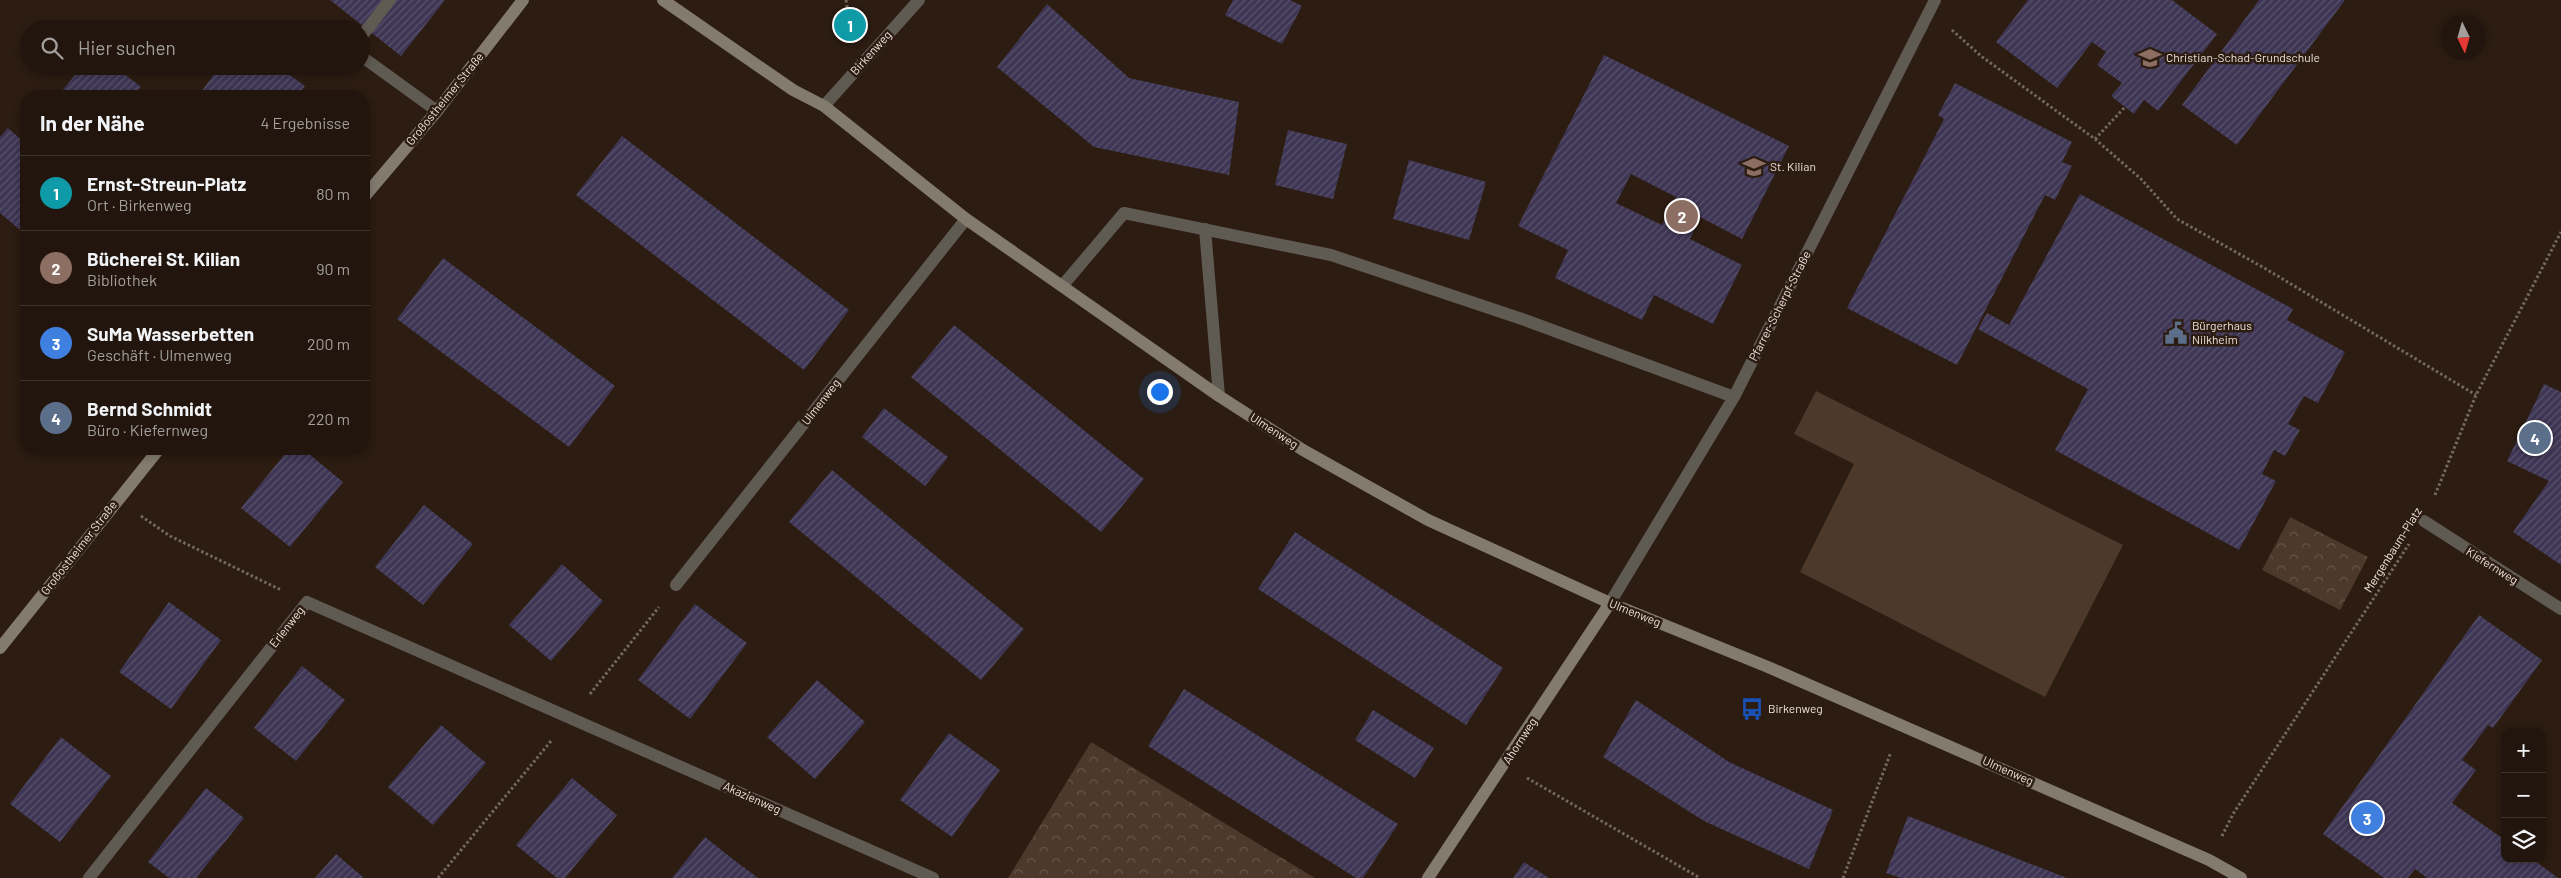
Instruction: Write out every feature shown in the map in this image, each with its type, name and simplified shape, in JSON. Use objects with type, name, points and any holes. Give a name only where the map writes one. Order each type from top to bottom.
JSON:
[{"type":"street","points":[[370,25],[390,0]]},
{"type":"street","name":"Großostheimer Straße","points":[[370,189],[437,111],[523,0]]},
{"type":"street","name":"Ulmenweg","points":[[663,0],[793,90],[824,106],[966,219],[1063,285],[1219,396],[1303,450],[1428,520],[1610,602],[1901,724],[2209,860],[2241,878]]},
{"type":"street","name":"Birkenweg","points":[[824,106],[919,0]]},
{"type":"street","name":"Pfarrer-Scherpf-Straße","points":[[1610,602],[1734,397],[1932,5]]},
{"type":"street","points":[[370,63],[437,111]]},
{"type":"street","points":[[1063,285],[1124,213],[1331,255],[1522,319],[1734,397]]},
{"type":"street","name":"Ulmenweg","points":[[676,585],[966,219]]},
{"type":"street","points":[[1205,229],[1219,396]]},
{"type":"street","name":"Großostheimer Straße","points":[[0,648],[154,455]]},
{"type":"street","name":"Kiefernweg","points":[[2424,521],[2561,609]]},
{"type":"street","name":"Erlenweg","points":[[89,878],[307,602],[571,718]]},
{"type":"street","name":"Ahornweg","points":[[1428,878],[1505,765],[1610,602]]},
{"type":"street","name":"Akazienweg","points":[[571,718],[933,878]]},
{"type":"path","points":[[1932,5],[1981,56],[2095,139],[2141,180],[2177,219],[2266,269],[2476,395]]},
{"type":"path","points":[[2095,139],[2125,107]]},
{"type":"path","name":"Mergenbaum-Platz","points":[[2209,860],[2233,814],[2424,521],[2476,395],[2561,232]]},
{"type":"path","points":[[118,499],[170,536],[307,602]]},
{"type":"path","points":[[438,878],[571,718],[676,585]]},
{"type":"path","points":[[1843,878],[1901,724]]},
{"type":"path","points":[[1505,765],[1700,878]]},
{"type":"green space","points":[[1816,391],[2123,545],[2045,697],[1800,572],[1854,464],[1794,434]]},
{"type":"green space","points":[[2290,517],[2368,557],[2340,610],[2262,570]]},
{"type":"green space","points":[[1091,742],[1315,878],[1008,878]]},
{"type":"building","points":[[330,0],[445,0],[401,56],[370,32],[370,20],[355,20]]},
{"type":"building","points":[[1233,0],[1290,0],[1302,6],[1282,44],[1225,15]]},
{"type":"building","name":"Christian-Schad-Grundschule","points":[[2028,0],[2172,0],[2217,34],[2158,111],[2144,100],[2134,114],[2111,96],[2122,83],[2097,65],[2106,52],[2092,42],[2057,88],[1996,42]]},
{"type":"building","name":"Christian-Schad-Grundschule","points":[[2259,0],[2345,0],[2237,145],[2182,105]]},
{"type":"building","points":[[1047,4],[1129,78],[1239,102],[1229,175],[1094,147],[997,67]]},
{"type":"building","points":[[1604,55],[1789,146],[1742,239],[1700,217],[1690,239],[1742,265],[1713,324],[1654,295],[1642,320],[1555,278],[1568,250],[1518,226]],"holes":[[[1631,174],[1676,197],[1662,225],[1616,203]]]},
{"type":"building","points":[[75,75],[126,75],[141,87],[138,90],[63,90]]},
{"type":"building","points":[[213,75],[290,75],[305,86],[302,90],[203,90]]},
{"type":"building","points":[[1955,83],[2072,142],[2062,162],[2072,166],[2055,200],[2045,195],[1957,365],[1847,308],[1944,119],[1938,115]]},
{"type":"building","points":[[8,128],[20,139],[19,229],[0,213],[0,137]]},
{"type":"building","points":[[1288,130],[1347,144],[1333,199],[1275,185]]},
{"type":"building","points":[[622,136],[849,310],[804,370],[576,195]]},
{"type":"building","points":[[1409,160],[1486,182],[1469,240],[1393,219]]},
{"type":"building","points":[[2080,194],[2293,309],[2287,320],[2345,352],[2318,403],[2304,396],[2288,424],[2300,430],[2285,456],[2274,450],[2262,474],[2276,481],[2239,550],[2055,450],[2088,389],[1978,329],[1987,313],[2009,325]]},
{"type":"building","points":[[443,258],[615,386],[569,447],[397,319]]},
{"type":"building","points":[[954,325],[1144,479],[1101,532],[911,377]]},
{"type":"building","points":[[2544,384],[2561,392],[2561,565],[2513,532],[2549,481],[2507,461]]},
{"type":"building","points":[[884,408],[948,457],[925,486],[862,437]]},
{"type":"building","points":[[284,455],[310,455],[343,482],[290,547],[241,508]]},
{"type":"building","points":[[832,470],[1024,629],[981,680],[789,522]]},
{"type":"building","points":[[424,505],[473,544],[423,605],[375,567]]},
{"type":"building","points":[[1295,532],[1503,668],[1466,725],[1258,589]]},
{"type":"building","points":[[562,564],[603,601],[551,661],[509,625]]},
{"type":"building","points":[[169,602],[221,640],[171,709],[119,672]]},
{"type":"building","points":[[695,604],[747,643],[690,719],[638,680]]},
{"type":"building","points":[[2479,615],[2542,660],[2493,728],[2488,725],[2462,760],[2476,770],[2452,803],[2501,837],[2501,863],[2537,863],[2558,878],[2427,878],[2415,869],[2408,878],[2384,878],[2323,834]]},
{"type":"building","points":[[302,666],[345,700],[296,761],[254,728]]},
{"type":"building","points":[[817,680],[865,722],[815,779],[767,737]]},
{"type":"building","points":[[1184,689],[1398,824],[1363,878],[1356,878],[1148,746]]},
{"type":"building","points":[[1636,700],[1729,762],[1833,810],[1809,869],[1704,821],[1603,757]]},
{"type":"building","points":[[1373,710],[1434,748],[1415,778],[1355,740]]},
{"type":"building","points":[[441,725],[486,763],[433,825],[388,787]]},
{"type":"building","points":[[949,733],[1000,770],[952,837],[900,800]]},
{"type":"building","points":[[61,737],[111,776],[60,842],[10,804]]},
{"type":"building","points":[[572,778],[617,815],[565,878],[557,878],[516,845]]},
{"type":"building","points":[[206,788],[244,818],[196,878],[169,878],[148,862]]},
{"type":"building","points":[[1908,816],[2067,878],[1901,878],[1886,873]]},
{"type":"building","points":[[705,837],[734,860],[758,878],[672,878]]},
{"type":"building","points":[[336,854],[364,878],[315,878]]},
{"type":"building","points":[[1524,862],[1549,878],[1513,878]]},
{"type":"place","name":"Ernst-Streun-Platz","points":[[850,25]]},
{"type":"place","name":"Christian-Schad-Grundschule","points":[[2150,58]]},
{"type":"place","name":"St. Kilian","points":[[1754,167]]},
{"type":"place","name":"Bücherei St. Kilian","points":[[1682,216]]},
{"type":"place","name":"Bürgerhaus Nilkheim","points":[[2176,333]]},
{"type":"place","name":"Bernd Schmidt","points":[[2535,438]]},
{"type":"place","name":"Birkenweg","points":[[1752,709]]},
{"type":"place","name":"SuMa Wasserbetten","points":[[2367,818]]}]
